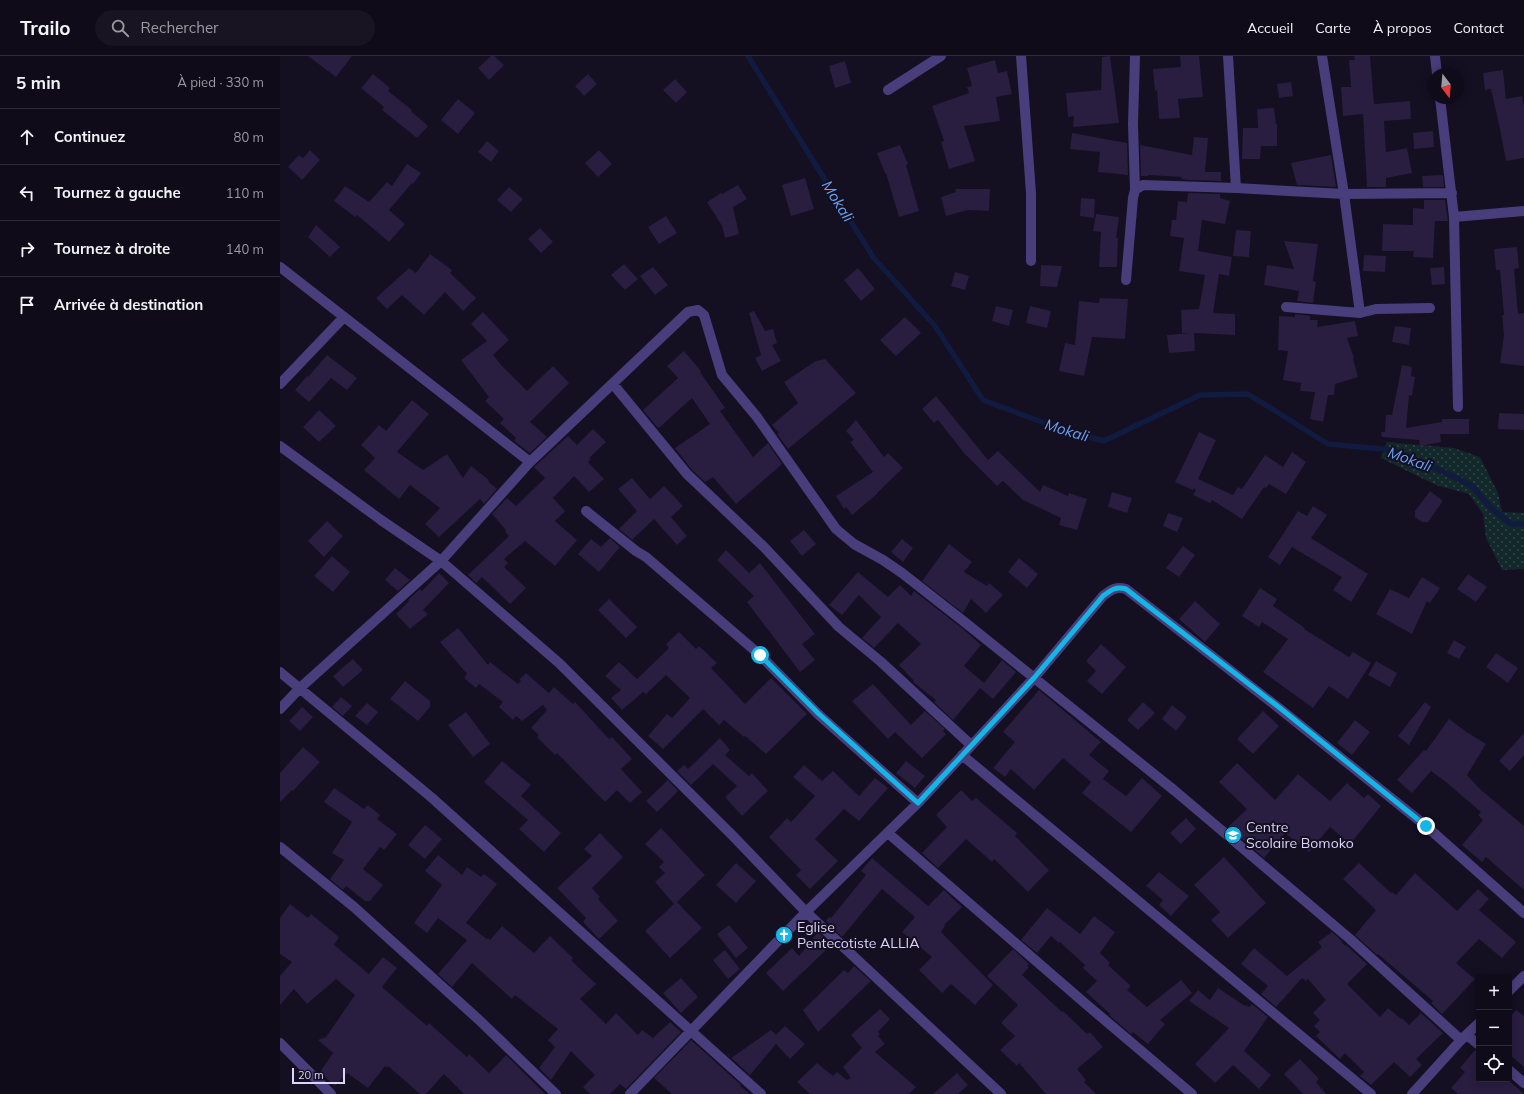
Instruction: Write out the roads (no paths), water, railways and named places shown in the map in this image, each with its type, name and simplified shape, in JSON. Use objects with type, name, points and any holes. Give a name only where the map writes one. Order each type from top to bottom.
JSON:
[{"type":"street","points":[[888,90],[941,56]]},
{"type":"street","points":[[1021,56],[1031,193],[1031,261]]},
{"type":"street","points":[[1126,280],[1135,190],[1133,124],[1135,56]]},
{"type":"street","points":[[1228,56],[1236,188]]},
{"type":"street","points":[[1322,56],[1344,194],[1360,313]]},
{"type":"street","points":[[1435,56],[1436,68]]},
{"type":"street","points":[[1441,104],[1454,217],[1458,406]]},
{"type":"street","points":[[1135,190],[1143,185],[1344,194],[1452,193]]},
{"type":"street","points":[[1454,217],[1524,211]]},
{"type":"street","points":[[280,267],[530,462]]},
{"type":"street","points":[[1286,307],[1360,313],[1376,309],[1430,308]]},
{"type":"street","points":[[280,709],[300,688],[441,561],[530,462],[688,312],[698,310],[704,315],[722,374],[757,417],[836,529],[854,544],[883,560],[902,573],[1175,790],[1464,1037],[1476,1043]]},
{"type":"street","points":[[280,384],[344,317]]},
{"type":"street","points":[[613,384],[687,474],[764,547],[839,628],[880,661],[971,745]]},
{"type":"street","points":[[280,446],[381,520],[441,561],[559,663],[733,836],[806,912],[1001,1094]]},
{"type":"street","points":[[586,511],[636,551],[646,557],[760,655],[819,714],[918,803]]},
{"type":"street","points":[[630,1094],[806,912],[918,803],[1034,678],[1103,596],[1112,589],[1120,587],[1126,589],[1280,708],[1426,826],[1524,913]]},
{"type":"street","points":[[280,672],[431,797],[691,1030],[760,1094]]},
{"type":"street","points":[[962,755],[1371,1094]]},
{"type":"street","points":[[888,833],[1087,1006],[1192,1094]]},
{"type":"street","points":[[280,847],[354,907],[478,1019],[556,1094]]},
{"type":"street","points":[[1512,988],[1524,976]]},
{"type":"street","points":[[1412,1094],[1476,1026]]},
{"type":"street","points":[[280,1043],[331,1094]]},
{"type":"street","points":[[1512,1073],[1524,1083]]},
{"type":"waterway","name":"Mokali","points":[[748,56],[873,257],[935,326],[983,400],[1058,428],[1104,441],[1200,395],[1248,394],[1328,444],[1393,450],[1442,471],[1472,486],[1490,507],[1511,524],[1524,524]]},
{"type":"place","name":"Centre Scolaire Bomoko","points":[[1233,835]]},
{"type":"place","name":"Eglise Pentecotiste ALLIA","points":[[784,935]]}]
